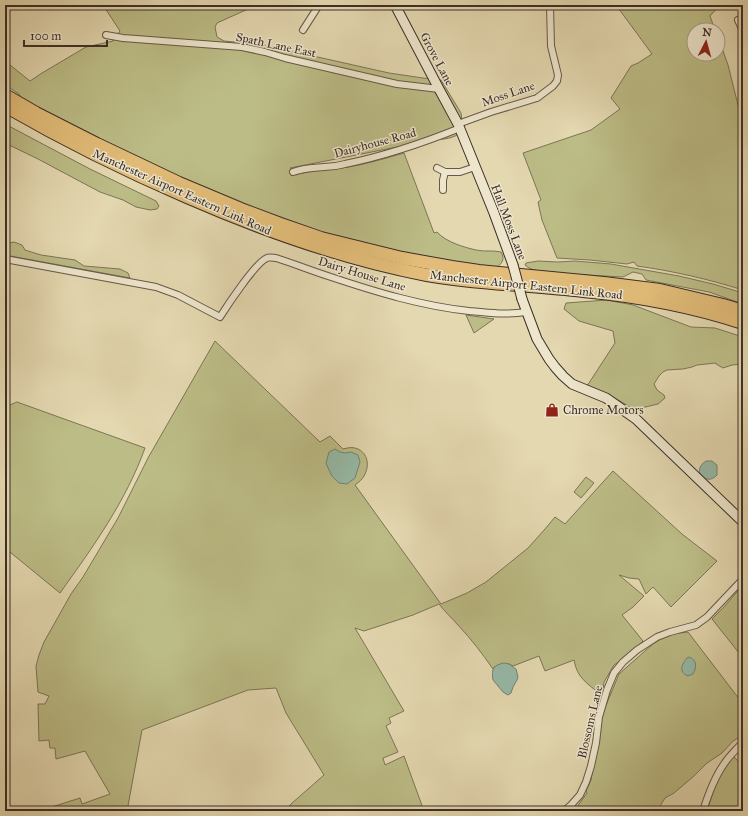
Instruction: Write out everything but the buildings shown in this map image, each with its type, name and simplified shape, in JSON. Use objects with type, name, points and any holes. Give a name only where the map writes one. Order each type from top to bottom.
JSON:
[{"type":"highway","name":"Manchester Airport Eastern Link Road","points":[[5,95],[97,144],[179,183],[253,214],[322,238],[402,258],[452,267],[660,290],[723,304],[743,311]]},
{"type":"highway","name":"Manchester Airport Eastern Link Road","points":[[5,106],[92,153],[140,176],[242,220],[330,252],[393,268],[452,279],[503,285],[580,290],[639,298],[684,307],[743,323]]},
{"type":"street","points":[[303,30],[319,5]]},
{"type":"street","name":"Grove Lane","points":[[395,5],[459,126]]},
{"type":"street","name":"Moss Lane","points":[[459,126],[491,112],[537,98],[553,86],[557,81],[558,75],[551,46],[550,5]]},
{"type":"street","points":[[738,20],[743,31]]},
{"type":"street","name":"Spath Lane East","points":[[106,35],[123,38],[242,47],[397,84],[439,89]]},
{"type":"street","name":"Hall Moss Lane","points":[[459,126],[494,213],[513,266],[526,312],[537,339],[555,367],[572,384],[606,398],[636,419],[743,522]]},
{"type":"street","name":"Dairyhouse Road","points":[[294,172],[300,169],[344,165],[369,159],[402,149],[459,126]]},
{"type":"street","points":[[437,168],[445,172],[460,172],[475,167]]},
{"type":"street","points":[[443,190],[445,172]]},
{"type":"street","name":"Dairy House Lane","points":[[5,259],[156,287],[178,295],[220,317],[258,264],[267,258],[276,258],[337,279],[447,309],[496,314],[526,312]]},
{"type":"street","name":"Blossoms Lane","points":[[564,811],[580,795],[586,782],[593,757],[599,718],[607,690],[614,673],[623,662],[637,650],[657,637],[696,625],[708,616],[743,579]]},
{"type":"street","points":[[703,811],[715,779],[725,762],[743,742]]},
{"type":"green space","points":[[103,5],[233,5],[234,7],[239,5],[257,5],[217,23],[215,27],[217,37],[224,41],[264,45],[389,73],[441,80],[461,113],[463,128],[465,131],[449,138],[290,168],[296,175],[373,162],[404,153],[434,233],[437,232],[455,244],[479,251],[501,252],[503,257],[502,262],[495,269],[409,254],[317,231],[273,218],[177,179],[18,99],[20,95],[5,84],[5,61],[30,81],[86,47],[113,41],[120,31]]},
{"type":"green space","points":[[616,5],[720,5],[710,16],[712,22],[686,22],[686,62],[726,62],[726,59],[743,125],[743,290],[717,282],[664,270],[637,266],[634,262],[627,264],[557,258],[542,220],[538,202],[541,200],[523,153],[591,130],[620,109],[611,98],[631,66],[652,54]]},
{"type":"green space","points":[[5,124],[90,169],[156,201],[159,206],[157,209],[150,210],[136,207],[123,200],[100,192],[5,143]]},
{"type":"green space","points":[[14,242],[22,245],[25,250],[41,255],[75,260],[84,266],[120,269],[128,273],[130,278],[5,255],[5,244]]},
{"type":"green space","points":[[538,261],[575,261],[611,264],[679,276],[743,293],[743,304],[709,292],[646,280],[642,274],[633,272],[623,277],[548,273],[532,269],[525,265],[526,263]]},
{"type":"green space","points":[[607,300],[633,305],[691,327],[715,328],[743,337],[743,364],[723,368],[716,363],[697,365],[683,369],[667,370],[659,376],[654,384],[657,390],[664,395],[665,398],[658,404],[633,410],[617,399],[587,386],[615,343],[613,331],[579,321],[564,309],[566,303]]},
{"type":"green space","points":[[466,315],[494,319],[474,333]]},
{"type":"green space","points":[[215,341],[320,442],[330,436],[343,449],[354,448],[365,455],[367,466],[364,476],[355,485],[441,604],[467,593],[486,582],[528,548],[555,517],[565,524],[613,471],[682,534],[717,561],[671,607],[653,587],[646,594],[639,579],[619,575],[644,596],[622,615],[643,641],[626,657],[614,665],[604,682],[603,690],[600,694],[580,676],[574,660],[545,671],[539,656],[513,666],[509,664],[494,667],[493,669],[472,641],[439,604],[413,615],[364,631],[355,628],[404,711],[389,718],[391,723],[386,726],[398,752],[383,758],[385,765],[404,756],[424,811],[285,811],[324,775],[286,713],[276,688],[248,690],[142,730],[127,811],[39,811],[80,798],[82,804],[110,794],[85,751],[56,759],[55,748],[50,748],[49,740],[39,741],[38,704],[45,704],[49,696],[38,692],[36,666],[44,642],[71,594],[83,577],[118,518],[148,458]]},
{"type":"green space","points":[[17,402],[145,448],[128,487],[108,523],[60,593],[5,548],[5,407]]},
{"type":"green space","points":[[586,477],[594,483],[581,498],[574,492]]},
{"type":"green space","points":[[743,585],[743,658],[712,619]]},
{"type":"green space","points":[[688,632],[743,704],[743,735],[733,741],[722,753],[707,763],[674,793],[665,798],[656,811],[578,811],[577,807],[587,793],[586,791],[591,780],[602,715],[619,674],[653,644],[666,636]]},
{"type":"green space","points":[[733,756],[743,766],[743,811],[707,811],[720,775]]},
{"type":"shaded area","points":[[335,449],[340,452],[351,452],[358,455],[360,462],[355,478],[347,484],[339,483],[332,476],[326,463],[329,452]]},
{"type":"shaded area","points":[[706,461],[712,461],[717,465],[717,475],[713,478],[705,478],[700,473],[701,465]]},
{"type":"shaded area","points":[[689,657],[694,660],[696,666],[693,674],[688,676],[683,672],[682,665]]},
{"type":"shaded area","points":[[504,663],[509,664],[516,669],[518,677],[511,693],[508,695],[503,692],[493,680],[492,676],[494,668]]},
{"type":"place","name":"Chrome Motors","points":[[552,410]]}]
